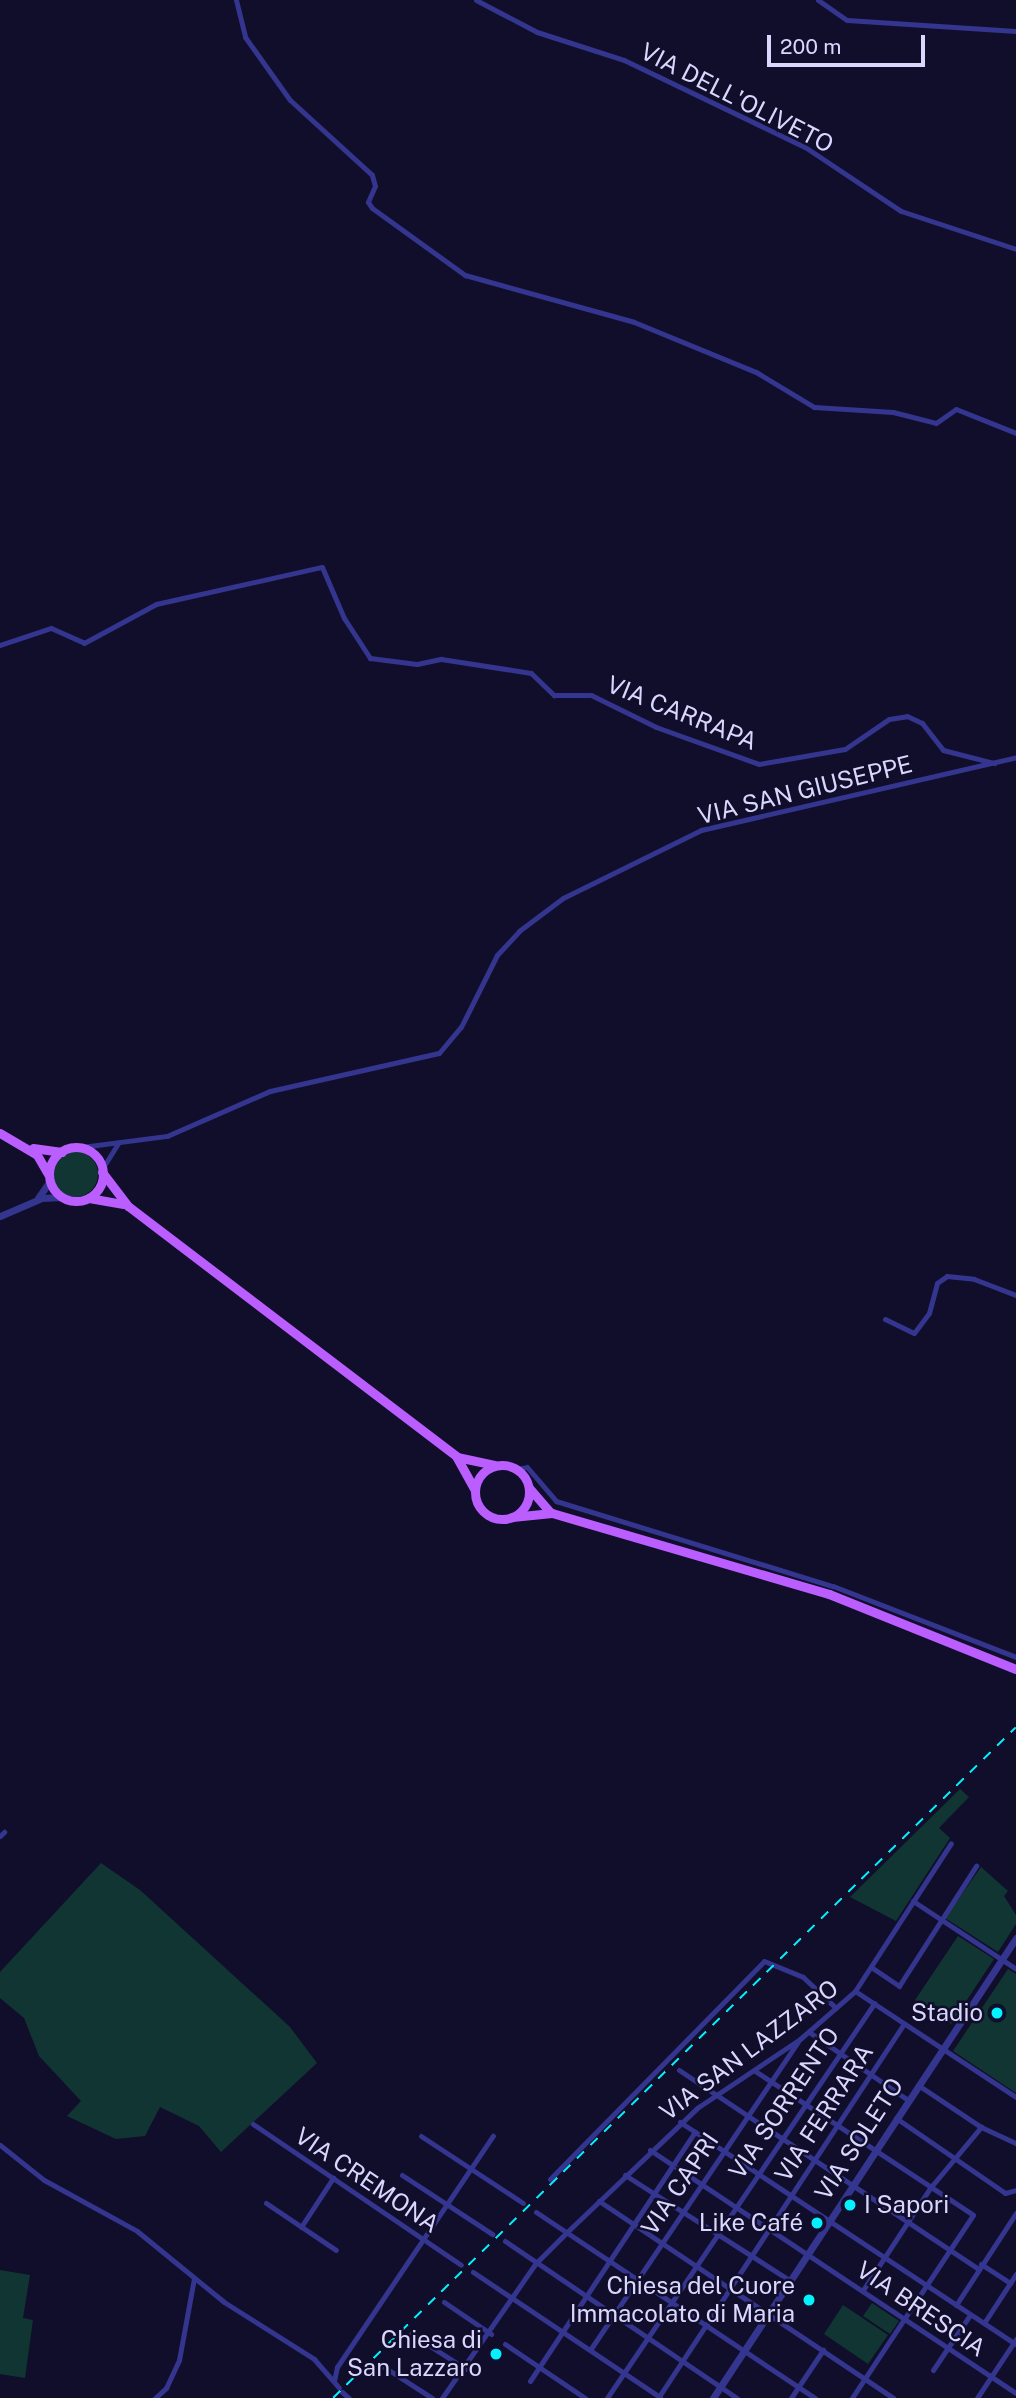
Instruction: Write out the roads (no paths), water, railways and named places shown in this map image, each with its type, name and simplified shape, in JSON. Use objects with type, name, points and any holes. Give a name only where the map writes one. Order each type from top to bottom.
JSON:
[{"type":"main road","points":[[0,1133],[24,1145],[62,1152],[74,1148],[95,1156],[102,1171],[128,1206],[456,1456],[516,1469],[552,1513]]},
{"type":"main road","points":[[24,1145],[62,1197],[89,1198],[128,1206]]},
{"type":"main road","points":[[49,1178],[62,1152]]},
{"type":"main road","points":[[89,1198],[99,1187],[102,1171]]},
{"type":"main road","points":[[456,1456],[485,1514],[512,1517],[552,1513],[831,1590],[1016,1669]]},
{"type":"main road","points":[[474,1489],[478,1477],[494,1465]]},
{"type":"main road","points":[[512,1517],[526,1505],[529,1488]]},
{"type":"street","points":[[236,0],[245,37],[290,100],[372,175],[372,208],[465,275],[646,326],[756,372],[814,407],[893,412],[936,423],[956,410],[1016,433]]},
{"type":"street","name":"VIA DELL'OLIVETO","points":[[476,0],[537,32],[624,60],[797,143],[901,211],[1016,248]]},
{"type":"street","points":[[818,0],[847,20],[1016,31]]},
{"type":"street","name":"VIA CARRAPA","points":[[0,645],[51,628],[84,643],[156,604],[322,567],[344,618],[370,658],[417,664],[441,659],[531,673],[554,695],[591,695],[656,727],[760,764],[845,749],[889,719],[908,716],[922,723],[943,750],[994,763]]},
{"type":"street","name":"VIA SAN GIUSEPPE","points":[[74,1148],[175,1133],[288,1085],[439,1053],[461,1027],[496,955],[519,931],[563,898],[701,830],[1016,757]]},
{"type":"street","points":[[102,1171],[121,1142]]},
{"type":"street","points":[[32,1203],[49,1178]]},
{"type":"street","points":[[0,1216],[32,1203],[62,1197]]},
{"type":"street","points":[[885,1319],[914,1334],[929,1313],[932,1292],[947,1276],[974,1279],[1016,1295]]},
{"type":"street","points":[[516,1469],[527,1466],[556,1501],[831,1590],[1016,1657]]},
{"type":"street","name":"VIA SAN LAZZARO","points":[[442,2398],[466,2370],[536,2263],[566,2232],[680,2122],[800,2039],[855,1991],[951,1843]]},
{"type":"street","points":[[871,1967],[899,1986],[976,1866]]},
{"type":"street","points":[[913,1901],[1016,1969]]},
{"type":"street","name":"VIA SOLETO","points":[[713,2398],[1016,1938]]},
{"type":"street","points":[[550,2179],[744,1987],[764,1961],[778,1963],[835,2008]]},
{"type":"street","points":[[855,1991],[1016,2097]]},
{"type":"street","name":"VIA SORRENTO","points":[[607,2398],[874,2003]]},
{"type":"street","name":"VIA FERRARA","points":[[660,2397],[904,2023]]},
{"type":"street","points":[[809,2032],[908,2101]]},
{"type":"street","name":"VIA CAPRI","points":[[590,2350],[800,2039]]},
{"type":"street","points":[[679,2070],[949,2250],[1010,2283]]},
{"type":"street","points":[[755,2071],[973,2215],[852,2398]]},
{"type":"street","points":[[918,2085],[981,2127],[1016,2143]]},
{"type":"street","points":[[896,2118],[1005,2193],[1016,2190]]},
{"type":"street","points":[[680,2122],[970,2315],[1015,2342],[977,2398]]},
{"type":"street","name":"VIA CREMONA","points":[[253,2124],[461,2265]]},
{"type":"street","points":[[863,2290],[930,2188],[959,2159],[981,2127]]},
{"type":"street","points":[[530,2381],[695,2132]]},
{"type":"street","points":[[421,2136],[523,2203]]},
{"type":"street","points":[[334,2381],[337,2367],[493,2136]]},
{"type":"street","points":[[0,2145],[44,2180],[145,2237],[194,2278],[322,2367],[349,2398]]},
{"type":"street","name":"VIA BRESCIA","points":[[650,2150],[1016,2393]]},
{"type":"street","points":[[402,2175],[492,2234]]},
{"type":"street","points":[[625,2175],[789,2280]]},
{"type":"street","points":[[301,2227],[333,2178]]},
{"type":"street","points":[[599,2201],[893,2398]]},
{"type":"street","points":[[265,2203],[336,2250]]},
{"type":"street","points":[[536,2211],[607,2262],[815,2398]]},
{"type":"street","points":[[956,2305],[1016,2213]]},
{"type":"street","points":[[505,2241],[737,2398]]},
{"type":"street","points":[[473,2272],[660,2397]]},
{"type":"street","points":[[984,2323],[1016,2274]]},
{"type":"street","points":[[155,2398],[166,2388],[179,2360],[194,2278]]},
{"type":"street","points":[[444,2302],[491,2334]]},
{"type":"street","points":[[933,2370],[970,2315]]},
{"type":"street","points":[[411,2334],[466,2370]]},
{"type":"street","points":[[505,2344],[585,2398]]},
{"type":"street","points":[[791,2398],[823,2350]]},
{"type":"street","points":[[381,2365],[432,2398]]},
{"type":"street","points":[[322,2367],[337,2367]]},
{"type":"railway","points":[[333,2398],[1016,1727]]},
{"type":"place","name":"Stadio","points":[[997,2013]]},
{"type":"place","name":"I Sapori","points":[[850,2205]]},
{"type":"place","name":"Like Café","points":[[817,2223]]},
{"type":"place","name":"Chiesa del Cuore Immacolato di Maria","points":[[809,2300]]},
{"type":"place","name":"Chiesa di San Lazzaro","points":[[496,2354]]}]
